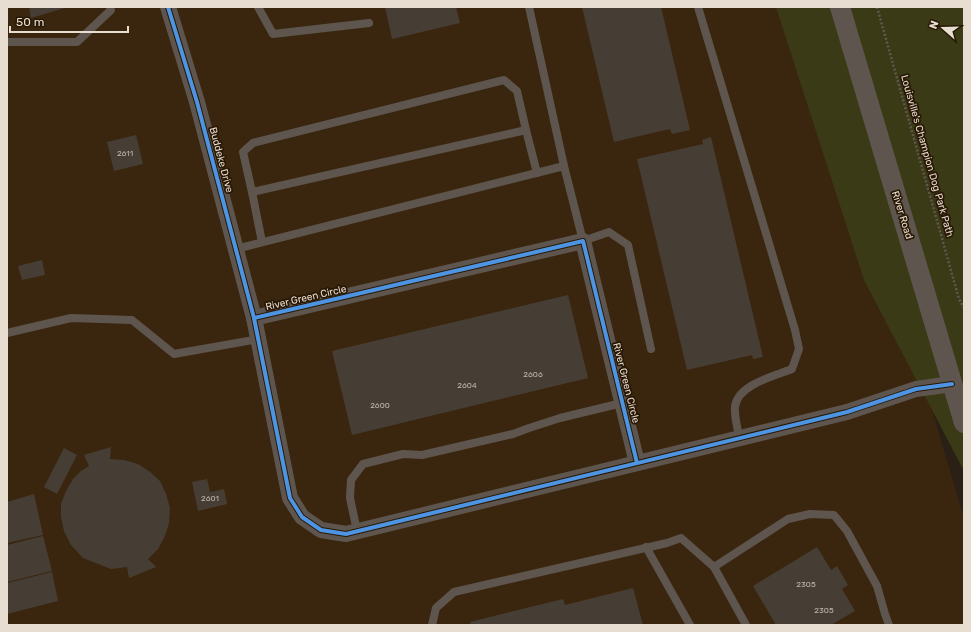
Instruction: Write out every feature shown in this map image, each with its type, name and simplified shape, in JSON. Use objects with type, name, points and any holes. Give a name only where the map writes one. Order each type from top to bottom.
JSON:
[{"type":"street","name":"Buddeke Drive","points":[[168,7],[197,102],[254,318]]},
{"type":"street","name":"River Road","points":[[840,7],[964,423]]},
{"type":"street","name":"River Green Circle","points":[[637,463],[583,241],[254,318],[290,498],[302,517],[321,530],[346,534],[847,412],[916,389],[952,384]]},
{"type":"lane","points":[[7,42],[77,42],[111,10],[110,7]]},
{"type":"lane","points":[[258,7],[273,34],[370,23]]},
{"type":"lane","points":[[529,7],[564,166],[583,241],[609,232],[628,245],[651,349]]},
{"type":"lane","points":[[698,7],[793,323],[799,349],[792,369],[751,385],[741,394],[735,407],[739,438]]},
{"type":"lane","points":[[262,242],[243,152],[253,143],[504,80],[516,91],[537,173]]},
{"type":"lane","points":[[252,192],[526,130]]},
{"type":"lane","points":[[236,249],[564,166]]},
{"type":"lane","points":[[7,333],[71,318],[132,320],[174,354],[258,339]]},
{"type":"lane","points":[[357,531],[350,498],[351,480],[363,464],[402,454],[422,455],[513,434],[560,418],[622,404]]},
{"type":"lane","points":[[714,567],[788,519],[810,514],[834,515],[847,531],[877,586],[889,625]]},
{"type":"lane","points":[[432,625],[436,608],[454,592],[667,543],[681,538],[714,567],[746,625]]},
{"type":"lane","points":[[646,547],[690,625]]},
{"type":"shaded area","points":[[7,7],[812,7],[964,518],[964,625],[7,625]]},
{"type":"shaded area","points":[[776,7],[964,7],[964,471],[864,280]]},
{"type":"building","points":[[29,7],[68,7],[31,18]]},
{"type":"building","points":[[385,7],[456,7],[460,23],[392,39]]},
{"type":"building","points":[[582,7],[661,7],[690,130],[672,134],[670,129],[614,142]]},
{"type":"building","points":[[136,135],[143,164],[114,171],[107,142]]},
{"type":"building","points":[[711,137],[763,357],[753,359],[752,355],[687,370],[637,159],[703,144],[702,140]]},
{"type":"building","points":[[42,260],[45,275],[22,280],[18,266]]},
{"type":"building","points":[[568,295],[588,378],[352,435],[332,351]]},
{"type":"building","points":[[111,447],[110,459],[124,460],[138,464],[160,481],[170,508],[169,523],[165,536],[158,549],[148,559],[156,567],[129,578],[127,567],[111,569],[83,558],[71,545],[64,531],[61,517],[61,504],[66,491],[73,479],[89,466],[84,455]]},
{"type":"building","points":[[64,448],[77,455],[57,494],[44,487]]},
{"type":"building","points":[[207,479],[210,492],[224,489],[227,504],[198,511],[192,482]]},
{"type":"building","points":[[34,494],[43,535],[7,543],[7,502]]},
{"type":"building","points":[[43,536],[52,571],[7,582],[7,545]]},
{"type":"building","points":[[817,547],[831,570],[837,566],[848,585],[842,589],[855,611],[831,625],[776,625],[753,586]]},
{"type":"building","points":[[52,572],[58,601],[7,614],[7,583]]},
{"type":"building","points":[[633,588],[643,625],[471,625],[470,622],[563,599],[565,605]]},
{"type":"cycle path","points":[[168,7],[197,102],[254,318],[290,498],[302,517],[321,530],[346,534],[847,412],[916,389],[952,384]]},
{"type":"cycle path","points":[[254,318],[583,241],[637,463]]}]
